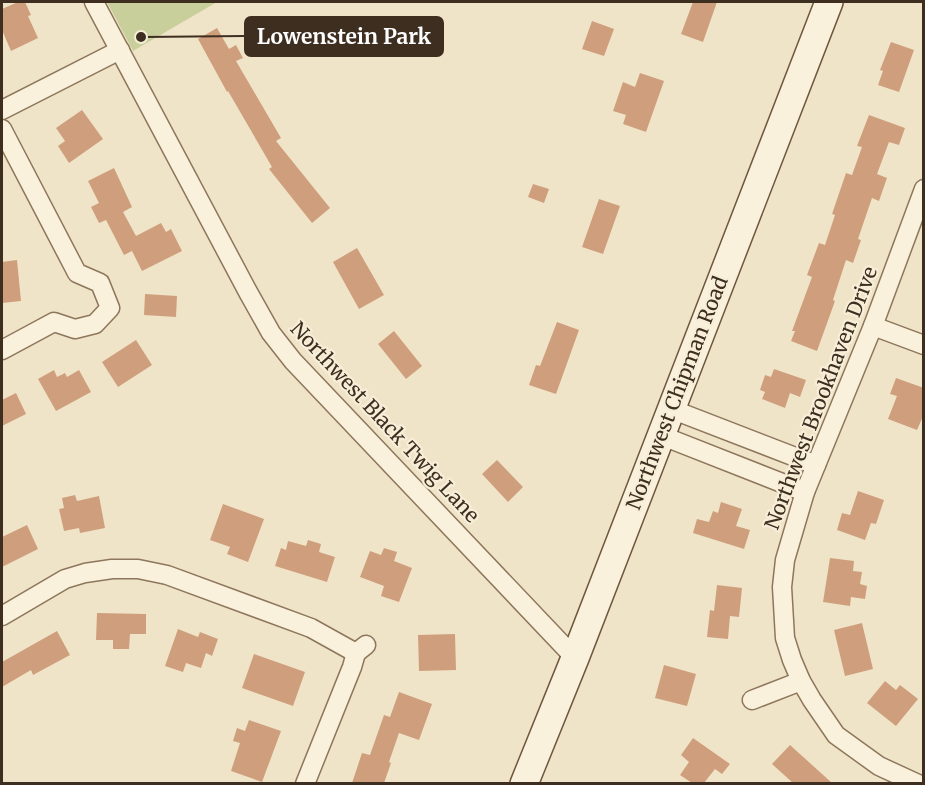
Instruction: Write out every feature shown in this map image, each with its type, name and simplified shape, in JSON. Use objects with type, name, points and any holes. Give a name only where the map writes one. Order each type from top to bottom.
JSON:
[{"type":"main road","name":"Northwest Chipman Road","points":[[524,783],[575,658],[829,2]]},
{"type":"street","name":"Northwest Black Twig Lane","points":[[94,2],[248,292],[279,343],[293,361],[575,658]]},
{"type":"street","points":[[2,111],[120,50]]},
{"type":"street","points":[[2,129],[77,273],[100,283],[110,308],[95,324],[75,329],[54,322],[2,350]]},
{"type":"street","name":"Northwest Brookhaven Drive","points":[[918,783],[879,766],[836,735],[801,681],[785,638],[782,586],[785,560],[804,492],[873,326],[924,189]]},
{"type":"street","points":[[873,326],[924,345]]},
{"type":"street","points":[[671,409],[816,465]]},
{"type":"street","points":[[660,435],[804,492]]},
{"type":"street","points":[[2,616],[65,579],[112,569],[138,569],[167,575],[311,628],[361,649],[305,783]]},
{"type":"street","points":[[752,700],[801,681]]},
{"type":"green space","points":[[107,2],[217,2],[133,51]]},
{"type":"building","points":[[18,2],[25,2],[31,15],[28,16],[38,38],[11,51],[2,30],[2,9]]},
{"type":"building","points":[[693,2],[717,2],[703,42],[681,34]]},
{"type":"building","points":[[592,21],[614,29],[604,56],[582,49]]},
{"type":"building","points":[[217,28],[229,49],[236,45],[243,58],[236,61],[281,138],[276,141],[330,208],[312,223],[269,169],[272,167],[198,39]]},
{"type":"building","points":[[891,42],[914,50],[899,92],[878,85],[883,71],[880,70]]},
{"type":"building","points":[[640,73],[664,81],[646,132],[623,124],[626,115],[613,111],[623,82],[635,87]]},
{"type":"building","points":[[82,110],[103,139],[69,163],[58,146],[65,141],[56,128]]},
{"type":"building","points":[[869,115],[905,128],[899,145],[889,142],[877,174],[887,178],[879,201],[872,198],[858,239],[861,240],[853,263],[846,260],[833,300],[835,301],[817,351],[791,341],[795,331],[792,331],[812,277],[807,275],[819,243],[825,245],[835,215],[832,214],[846,173],[852,175],[862,147],[857,146]]},
{"type":"building","points":[[114,168],[132,207],[123,212],[136,236],[161,223],[166,232],[171,229],[182,251],[142,271],[132,251],[124,255],[106,220],[99,223],[91,207],[99,203],[88,181]]},
{"type":"building","points":[[533,184],[549,189],[544,203],[528,197]]},
{"type":"building","points":[[599,199],[620,206],[603,254],[582,247]]},
{"type":"building","points":[[357,248],[384,295],[359,309],[333,262]]},
{"type":"building","points":[[17,260],[21,301],[2,303],[2,262]]},
{"type":"building","points":[[145,294],[177,296],[176,317],[144,315]]},
{"type":"building","points":[[557,322],[579,330],[556,394],[529,385],[536,365],[540,366]]},
{"type":"building","points":[[394,331],[422,366],[406,379],[378,344]]},
{"type":"building","points":[[136,340],[152,365],[118,387],[102,362]]},
{"type":"building","points":[[774,369],[806,380],[800,397],[790,393],[785,408],[762,399],[765,392],[760,390],[765,375],[771,377]]},
{"type":"building","points":[[54,370],[57,377],[65,373],[67,377],[79,370],[91,392],[56,411],[38,379]]},
{"type":"building","points":[[896,378],[924,388],[924,414],[917,430],[888,419],[897,396],[890,394]]},
{"type":"building","points":[[16,393],[26,414],[2,426],[2,400]]},
{"type":"building","points":[[497,460],[523,487],[508,502],[482,474]]},
{"type":"building","points":[[858,491],[884,500],[876,524],[871,523],[865,540],[837,530],[842,513],[850,515]]},
{"type":"building","points":[[75,495],[77,501],[99,496],[105,528],[80,533],[79,528],[64,531],[59,509],[64,508],[62,498]]},
{"type":"building","points":[[721,502],[742,509],[736,526],[750,530],[744,549],[693,533],[697,519],[709,522],[713,511],[718,513]]},
{"type":"building","points":[[223,504],[264,519],[248,562],[227,554],[230,547],[210,540]]},
{"type":"building","points":[[27,525],[38,549],[2,567],[2,537]]},
{"type":"building","points":[[308,540],[321,544],[319,552],[335,557],[327,582],[275,566],[281,548],[286,550],[288,541],[306,546]]},
{"type":"building","points":[[384,548],[397,552],[394,561],[412,568],[399,602],[381,596],[384,586],[360,577],[370,551],[381,555]]},
{"type":"building","points":[[830,558],[854,561],[853,571],[862,572],[860,584],[867,586],[865,599],[851,597],[850,606],[823,602]]},
{"type":"building","points":[[717,585],[742,588],[739,617],[730,616],[728,639],[707,637],[710,610],[714,611]]},
{"type":"building","points":[[97,613],[146,614],[146,634],[130,634],[129,649],[113,649],[113,640],[96,640]]},
{"type":"building","points":[[862,623],[873,669],[845,676],[834,630]]},
{"type":"building","points":[[178,629],[198,637],[200,632],[218,639],[212,656],[206,653],[201,668],[186,663],[183,672],[165,666]]},
{"type":"building","points":[[57,631],[70,655],[33,675],[31,670],[2,687],[2,662]]},
{"type":"building","points":[[455,634],[456,670],[419,671],[418,635]]},
{"type":"building","points":[[254,654],[305,672],[293,706],[242,688]]},
{"type":"building","points":[[664,665],[696,674],[687,706],[655,698]]},
{"type":"building","points":[[885,681],[896,690],[900,685],[918,699],[896,726],[867,703]]},
{"type":"building","points":[[399,692],[432,704],[419,740],[399,733],[384,783],[352,783],[362,753],[370,755],[384,715],[390,717]]},
{"type":"building","points":[[249,720],[281,731],[262,782],[231,771],[240,743],[233,741],[237,728],[245,731]]},
{"type":"building","points":[[693,738],[730,764],[722,774],[715,769],[704,783],[692,783],[680,775],[689,762],[681,755]]},
{"type":"building","points":[[790,745],[832,783],[793,783],[772,764]]},
{"type":"place","name":"Lowenstein Park","points":[[141,37]]}]
